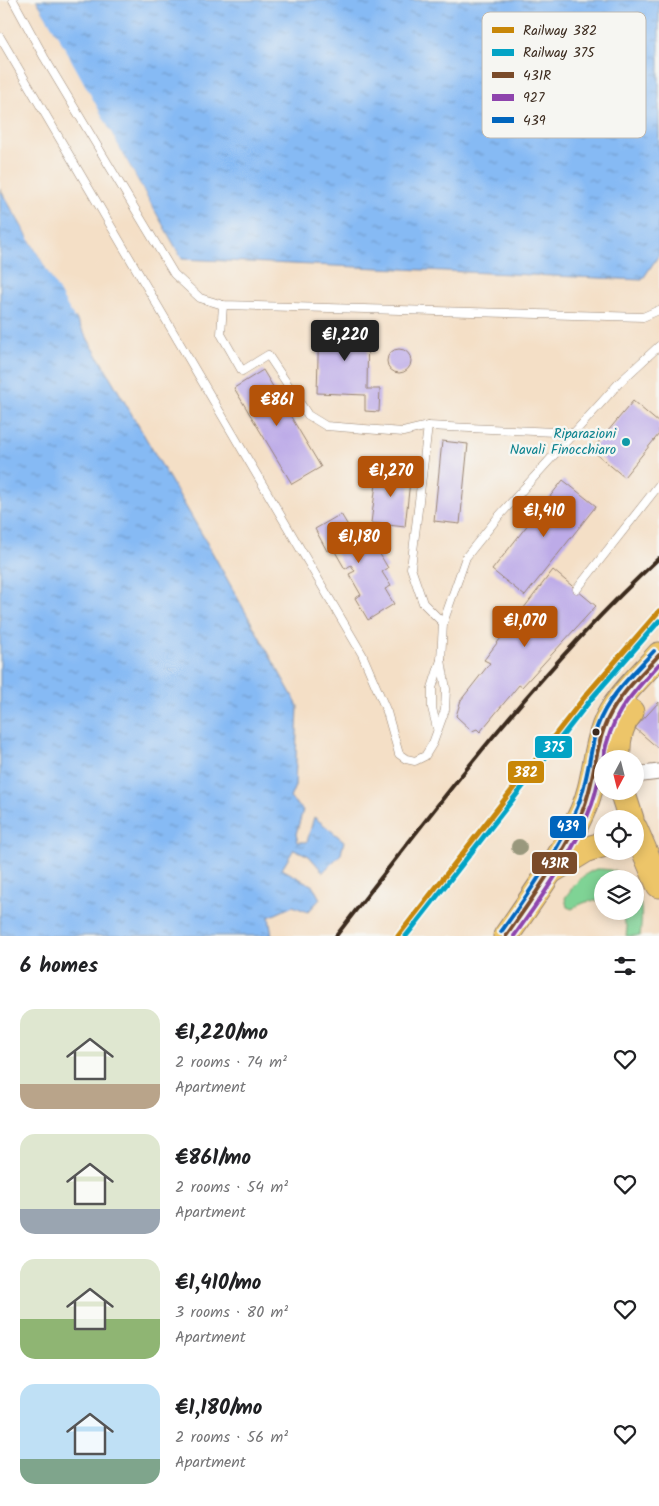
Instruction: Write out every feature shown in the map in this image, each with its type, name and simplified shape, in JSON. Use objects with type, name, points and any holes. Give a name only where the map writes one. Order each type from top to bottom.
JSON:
[{"type":"main road","points":[[506,936],[551,871],[588,800],[603,730],[612,709],[659,655]]},
{"type":"main road","points":[[619,750],[620,732],[624,720],[659,679]]},
{"type":"main road","points":[[551,871],[587,849],[594,847]]},
{"type":"main road","points":[[644,847],[658,876]]},
{"type":"main road","points":[[643,860],[658,876]]},
{"type":"street","points":[[644,774],[659,772]]},
{"type":"lane","points":[[13,0],[44,58],[174,274],[200,298],[223,305],[643,317],[659,310]]},
{"type":"lane","points":[[0,37],[362,654],[388,712],[399,754],[406,759],[415,761],[425,756],[433,743],[445,710],[446,689],[441,660],[443,623],[466,557],[499,516],[619,383],[659,346]]},
{"type":"lane","points":[[223,305],[221,334],[242,371],[268,355],[308,415],[326,426],[403,432],[428,426],[575,433]]},
{"type":"lane","points":[[428,426],[411,568],[423,603],[443,623]]},
{"type":"lane","points":[[576,588],[659,485]]},
{"type":"lane","points":[[437,728],[432,708],[432,688],[441,660]]},
{"type":"green space","points":[[596,869],[609,870],[594,870],[594,901],[586,902],[572,909],[567,907],[565,898],[578,881],[591,871]]},
{"type":"green space","points":[[623,920],[641,920],[640,936],[626,936],[627,928]]},
{"type":"water","points":[[36,0],[659,0],[659,255],[642,280],[182,259]]},
{"type":"water","points":[[0,189],[203,536],[298,706],[295,786],[290,798],[303,810],[296,834],[298,842],[307,842],[314,817],[344,841],[341,854],[323,872],[309,856],[294,849],[282,869],[313,886],[320,899],[308,912],[293,906],[269,917],[272,936],[0,936]]},
{"type":"pier","points":[[34,0],[36,0],[62,43],[181,259],[179,260]]},
{"type":"pier","points":[[0,187],[76,316],[74,318]]},
{"type":"building","points":[[319,323],[368,324],[367,389],[380,389],[379,412],[365,411],[365,395],[317,393]]},
{"type":"building","points":[[399,349],[407,353],[411,361],[407,369],[399,373],[391,369],[387,361],[391,353]]},
{"type":"building","points":[[263,370],[321,467],[292,484],[234,388]]},
{"type":"building","name":"Riparazioni Navali Finocchiaro","points":[[633,401],[659,423],[659,434],[624,477],[592,450]]},
{"type":"building","points":[[442,441],[468,444],[460,524],[434,521]]},
{"type":"building","points":[[378,468],[411,472],[405,527],[371,523]]},
{"type":"building","points":[[563,480],[596,506],[525,596],[492,570]]},
{"type":"building","points":[[341,514],[350,529],[356,526],[364,541],[370,537],[388,568],[382,572],[391,586],[385,589],[394,604],[368,620],[355,598],[361,595],[349,574],[355,571],[351,565],[345,569],[333,548],[327,551],[315,529]]},
{"type":"building","points":[[553,570],[596,606],[522,687],[519,685],[480,732],[477,729],[472,731],[456,716],[461,700],[490,663],[484,660]]},
{"type":"building","points":[[659,702],[659,749],[635,728]]},
{"type":"railway","points":[[336,936],[490,740],[530,693],[572,646],[659,558]]},
{"type":"rail line","name":"382","points":[[398,936],[587,694],[659,611]]},
{"type":"rail line","name":"375","points":[[406,936],[592,698],[659,621]]},
{"type":"transit line","name":"439","points":[[501,932],[552,857],[577,808],[584,788],[597,727],[602,716],[614,695],[654,651]]},
{"type":"transit line","name":"431R","points":[[506,936],[557,860],[582,812],[608,717],[628,689],[659,655]]},
{"type":"transit line","name":"927","points":[[605,750],[611,729],[623,707],[659,664]]},
{"type":"transit line","name":"927","points":[[514,936],[557,873],[577,839],[594,798]]},
{"type":"place","name":"Riparazioni Navali Finocchiaro","points":[[626,442]]}]
